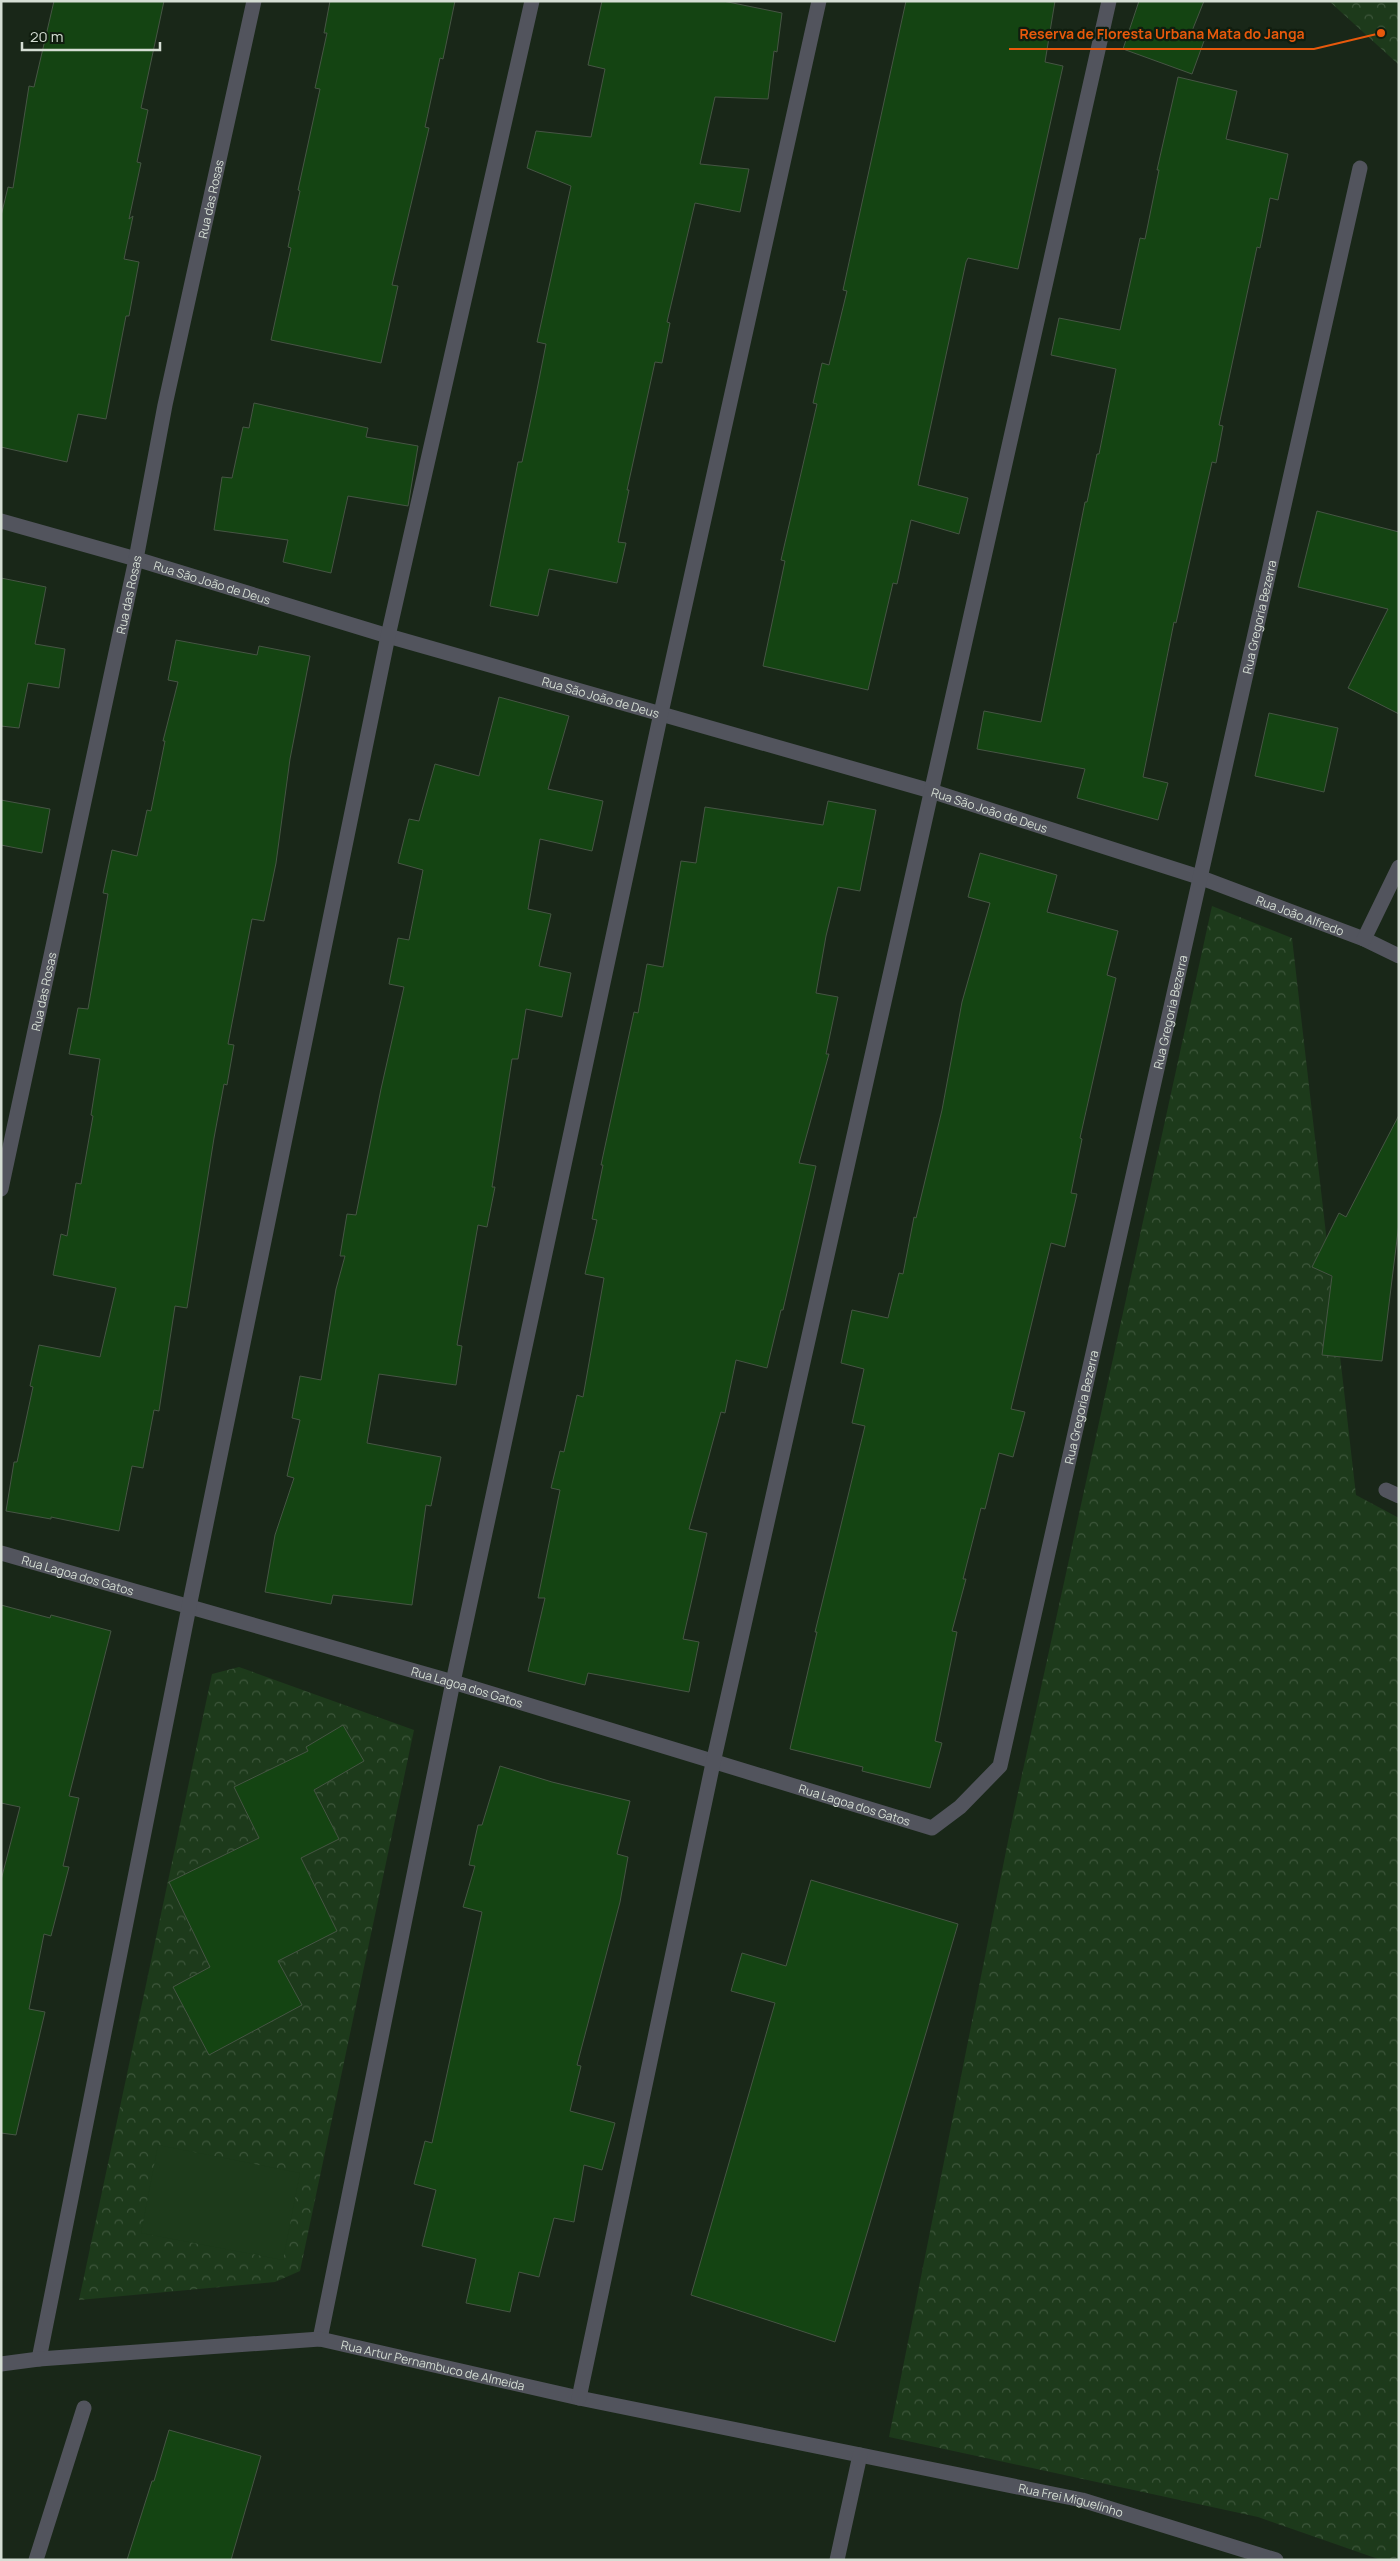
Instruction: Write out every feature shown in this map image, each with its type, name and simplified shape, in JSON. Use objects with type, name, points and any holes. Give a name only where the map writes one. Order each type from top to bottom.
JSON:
[{"type":"street","name":"Rua das Rosas","points":[[1,1189],[136,559],[165,405],[254,1]]},
{"type":"street","points":[[39,2359],[189,1607],[388,636],[532,1]]},
{"type":"street","points":[[320,2339],[453,1682],[661,713],[819,1]]},
{"type":"street","points":[[579,2398],[713,1763],[1109,1]]},
{"type":"street","name":"Rua Gregoria Bezerra","points":[[932,1828],[960,1807],[1000,1766],[1360,168]]},
{"type":"street","name":"Rua São João de Deus","points":[[1,521],[136,559],[388,636],[931,791],[1199,877]]},
{"type":"street","points":[[1364,939],[1399,866]]},
{"type":"street","name":"Rua João Alfredo","points":[[1199,877],[1364,939],[1399,956]]},
{"type":"street","name":"Rua Lagoa dos Gatos","points":[[1,1554],[453,1682],[713,1763],[932,1828]]},
{"type":"street","name":"Rua Artur Pernambuco de Almeida","points":[[1,2364],[39,2359],[320,2339],[579,2398],[860,2455]]},
{"type":"street","points":[[36,2560],[84,2408]]},
{"type":"street","points":[[838,2560],[860,2455]]},
{"type":"street","name":"Rua Frei Miguelinho","points":[[860,2455],[1082,2500],[1276,2560]]},
{"type":"green space","points":[[1329,1],[1399,1],[1399,65]]},
{"type":"green space","points":[[1212,906],[1292,938],[1356,1495],[1399,1518],[1399,2560],[1381,2560],[1258,2517],[889,2437],[1014,1811]]},
{"type":"green space","points":[[239,1667],[414,1730],[300,2271],[275,2282],[79,2300],[212,1674]]},
{"type":"green space","points":[[158,2145],[300,2173],[283,2260],[141,2233]]},
{"type":"building","points":[[54,1],[164,1],[141,108],[148,110],[137,162],[141,163],[129,219],[133,216],[124,259],[139,262],[129,316],[126,316],[106,419],[78,414],[67,462],[1,447],[1,216],[8,187],[13,188],[29,86],[34,87]]},
{"type":"building","points":[[330,1],[455,1],[443,59],[440,58],[425,127],[429,128],[392,285],[398,286],[381,363],[271,340],[291,248],[288,247],[300,191],[298,190],[320,89],[315,88],[327,33],[324,33]]},
{"type":"building","points":[[602,1],[723,1],[782,13],[777,52],[774,51],[768,99],[715,97],[700,164],[749,169],[740,212],[695,203],[667,322],[670,323],[662,363],[655,362],[627,490],[629,490],[618,542],[626,543],[617,583],[549,569],[538,616],[490,606],[518,462],[522,462],[546,344],[537,342],[571,186],[527,168],[536,131],[591,137],[605,69],[588,65]]},
{"type":"building","points":[[906,1],[1055,1],[1045,62],[1063,66],[1018,269],[968,258],[966,262],[918,485],[968,498],[959,534],[911,520],[897,584],[893,583],[868,690],[763,666],[785,561],[781,560],[817,404],[813,403],[822,363],[829,365],[847,291],[843,290]]},
{"type":"building","points":[[1139,1],[1204,1],[1190,36],[1204,41],[1192,74],[1123,49]]},
{"type":"building","points":[[1178,77],[1237,91],[1226,139],[1288,154],[1278,200],[1270,198],[1260,248],[1257,247],[1219,425],[1223,426],[1216,463],[1212,462],[1176,623],[1174,622],[1143,777],[1168,783],[1158,820],[1077,798],[1085,769],[977,749],[984,711],[1041,722],[1085,502],[1087,502],[1097,454],[1099,454],[1116,369],[1051,355],[1059,318],[1120,330],[1140,238],[1145,239],[1159,170],[1157,170]]},
{"type":"building","points":[[254,403],[368,428],[366,437],[418,446],[408,506],[348,496],[331,573],[283,562],[288,540],[214,530],[222,477],[232,478],[243,427],[249,428]]},
{"type":"building","points":[[1317,511],[1399,532],[1399,714],[1348,688],[1388,609],[1298,587]]},
{"type":"building","points":[[1,578],[46,587],[35,644],[65,649],[59,688],[28,683],[19,728],[1,726]]},
{"type":"building","points":[[176,640],[257,655],[259,646],[310,656],[290,759],[276,863],[264,921],[252,919],[228,1044],[234,1045],[227,1085],[224,1084],[214,1138],[187,1308],[175,1306],[159,1411],[154,1410],[143,1468],[132,1466],[119,1531],[51,1517],[51,1519],[6,1511],[14,1462],[17,1462],[33,1387],[30,1386],[39,1345],[100,1357],[116,1288],[53,1275],[61,1234],[67,1236],[76,1183],[81,1184],[93,1116],[91,1115],[100,1059],[69,1054],[78,1008],[88,1009],[108,894],[103,893],[112,850],[137,856],[147,810],[151,811],[165,741],[163,741],[178,682],[168,680]]},
{"type":"building","points":[[499,697],[569,716],[548,789],[603,801],[592,851],[540,839],[528,909],[551,914],[539,966],[571,973],[562,1017],[526,1009],[518,1059],[512,1059],[492,1187],[495,1187],[487,1227],[478,1225],[457,1345],[462,1346],[456,1385],[379,1374],[367,1443],[441,1457],[431,1506],[426,1505],[412,1605],[333,1595],[331,1604],[265,1592],[275,1535],[294,1478],[287,1476],[300,1420],[292,1418],[300,1376],[321,1380],[336,1289],[345,1256],[340,1256],[347,1214],[356,1215],[404,987],[389,984],[398,938],[409,940],[423,870],[398,863],[409,819],[419,821],[435,764],[479,776]]},
{"type":"building","points":[[1269,713],[1338,728],[1324,792],[1255,776]]},
{"type":"building","points":[[1,800],[50,809],[42,853],[1,845]]},
{"type":"building","points":[[828,801],[876,810],[860,891],[838,887],[826,936],[816,993],[838,997],[826,1054],[829,1054],[799,1163],[816,1166],[783,1310],[781,1310],[767,1368],[736,1360],[725,1413],[721,1412],[689,1529],[707,1533],[683,1639],[699,1642],[689,1692],[588,1673],[585,1685],[528,1671],[545,1598],[538,1598],[560,1490],[551,1488],[560,1451],[564,1452],[577,1395],[583,1397],[604,1278],[585,1274],[597,1220],[592,1219],[603,1165],[601,1165],[634,1012],[638,1013],[647,964],[663,967],[681,861],[696,863],[705,807],[823,825]]},
{"type":"building","points":[[980,853],[1057,875],[1047,912],[1118,931],[1107,975],[1116,978],[1080,1138],[1082,1139],[1071,1193],[1077,1194],[1065,1247],[1051,1243],[1011,1409],[1025,1412],[1013,1457],[999,1453],[985,1509],[981,1508],[963,1579],[966,1579],[952,1631],[957,1632],[935,1741],[942,1743],[930,1788],[862,1771],[863,1767],[790,1749],[817,1632],[815,1632],[865,1426],[852,1423],[864,1369],[841,1363],[852,1310],[888,1318],[899,1273],[903,1274],[914,1217],[916,1218],[942,1110],[962,1002],[990,903],[968,897]]},
{"type":"building","points":[[1399,1115],[1399,1223],[1382,1361],[1322,1355],[1332,1276],[1312,1267],[1339,1213],[1346,1217]]},
{"type":"building","points":[[1,1605],[50,1618],[51,1615],[111,1631],[69,1796],[79,1798],[63,1866],[69,1867],[51,1936],[44,1934],[29,2009],[45,2012],[16,2135],[1,2133],[1,1880],[20,1807],[1,1803]]},
{"type":"building","points":[[343,1725],[364,1761],[314,1790],[339,1839],[301,1858],[337,1931],[278,1961],[302,2005],[209,2055],[173,1987],[210,1967],[169,1882],[259,1838],[234,1787],[308,1751],[306,1747]]},
{"type":"building","points":[[500,1766],[552,1782],[630,1801],[617,1854],[628,1857],[620,1902],[577,2065],[581,2066],[570,2111],[615,2123],[602,2170],[584,2165],[574,2222],[554,2218],[539,2277],[519,2272],[510,2312],[466,2303],[476,2259],[422,2246],[436,2190],[414,2184],[425,2141],[432,2143],[482,1912],[463,1907],[475,1866],[469,1865],[478,1825],[482,1825]]},
{"type":"building","points":[[811,1880],[958,1924],[835,2342],[691,2295],[775,2003],[731,1991],[742,1953],[786,1966]]},
{"type":"building","points":[[169,2430],[261,2456],[231,2560],[127,2560]]},
{"type":"place","name":"Reserva de Floresta Urbana Mata do Janga","points":[[1381,33]]}]
